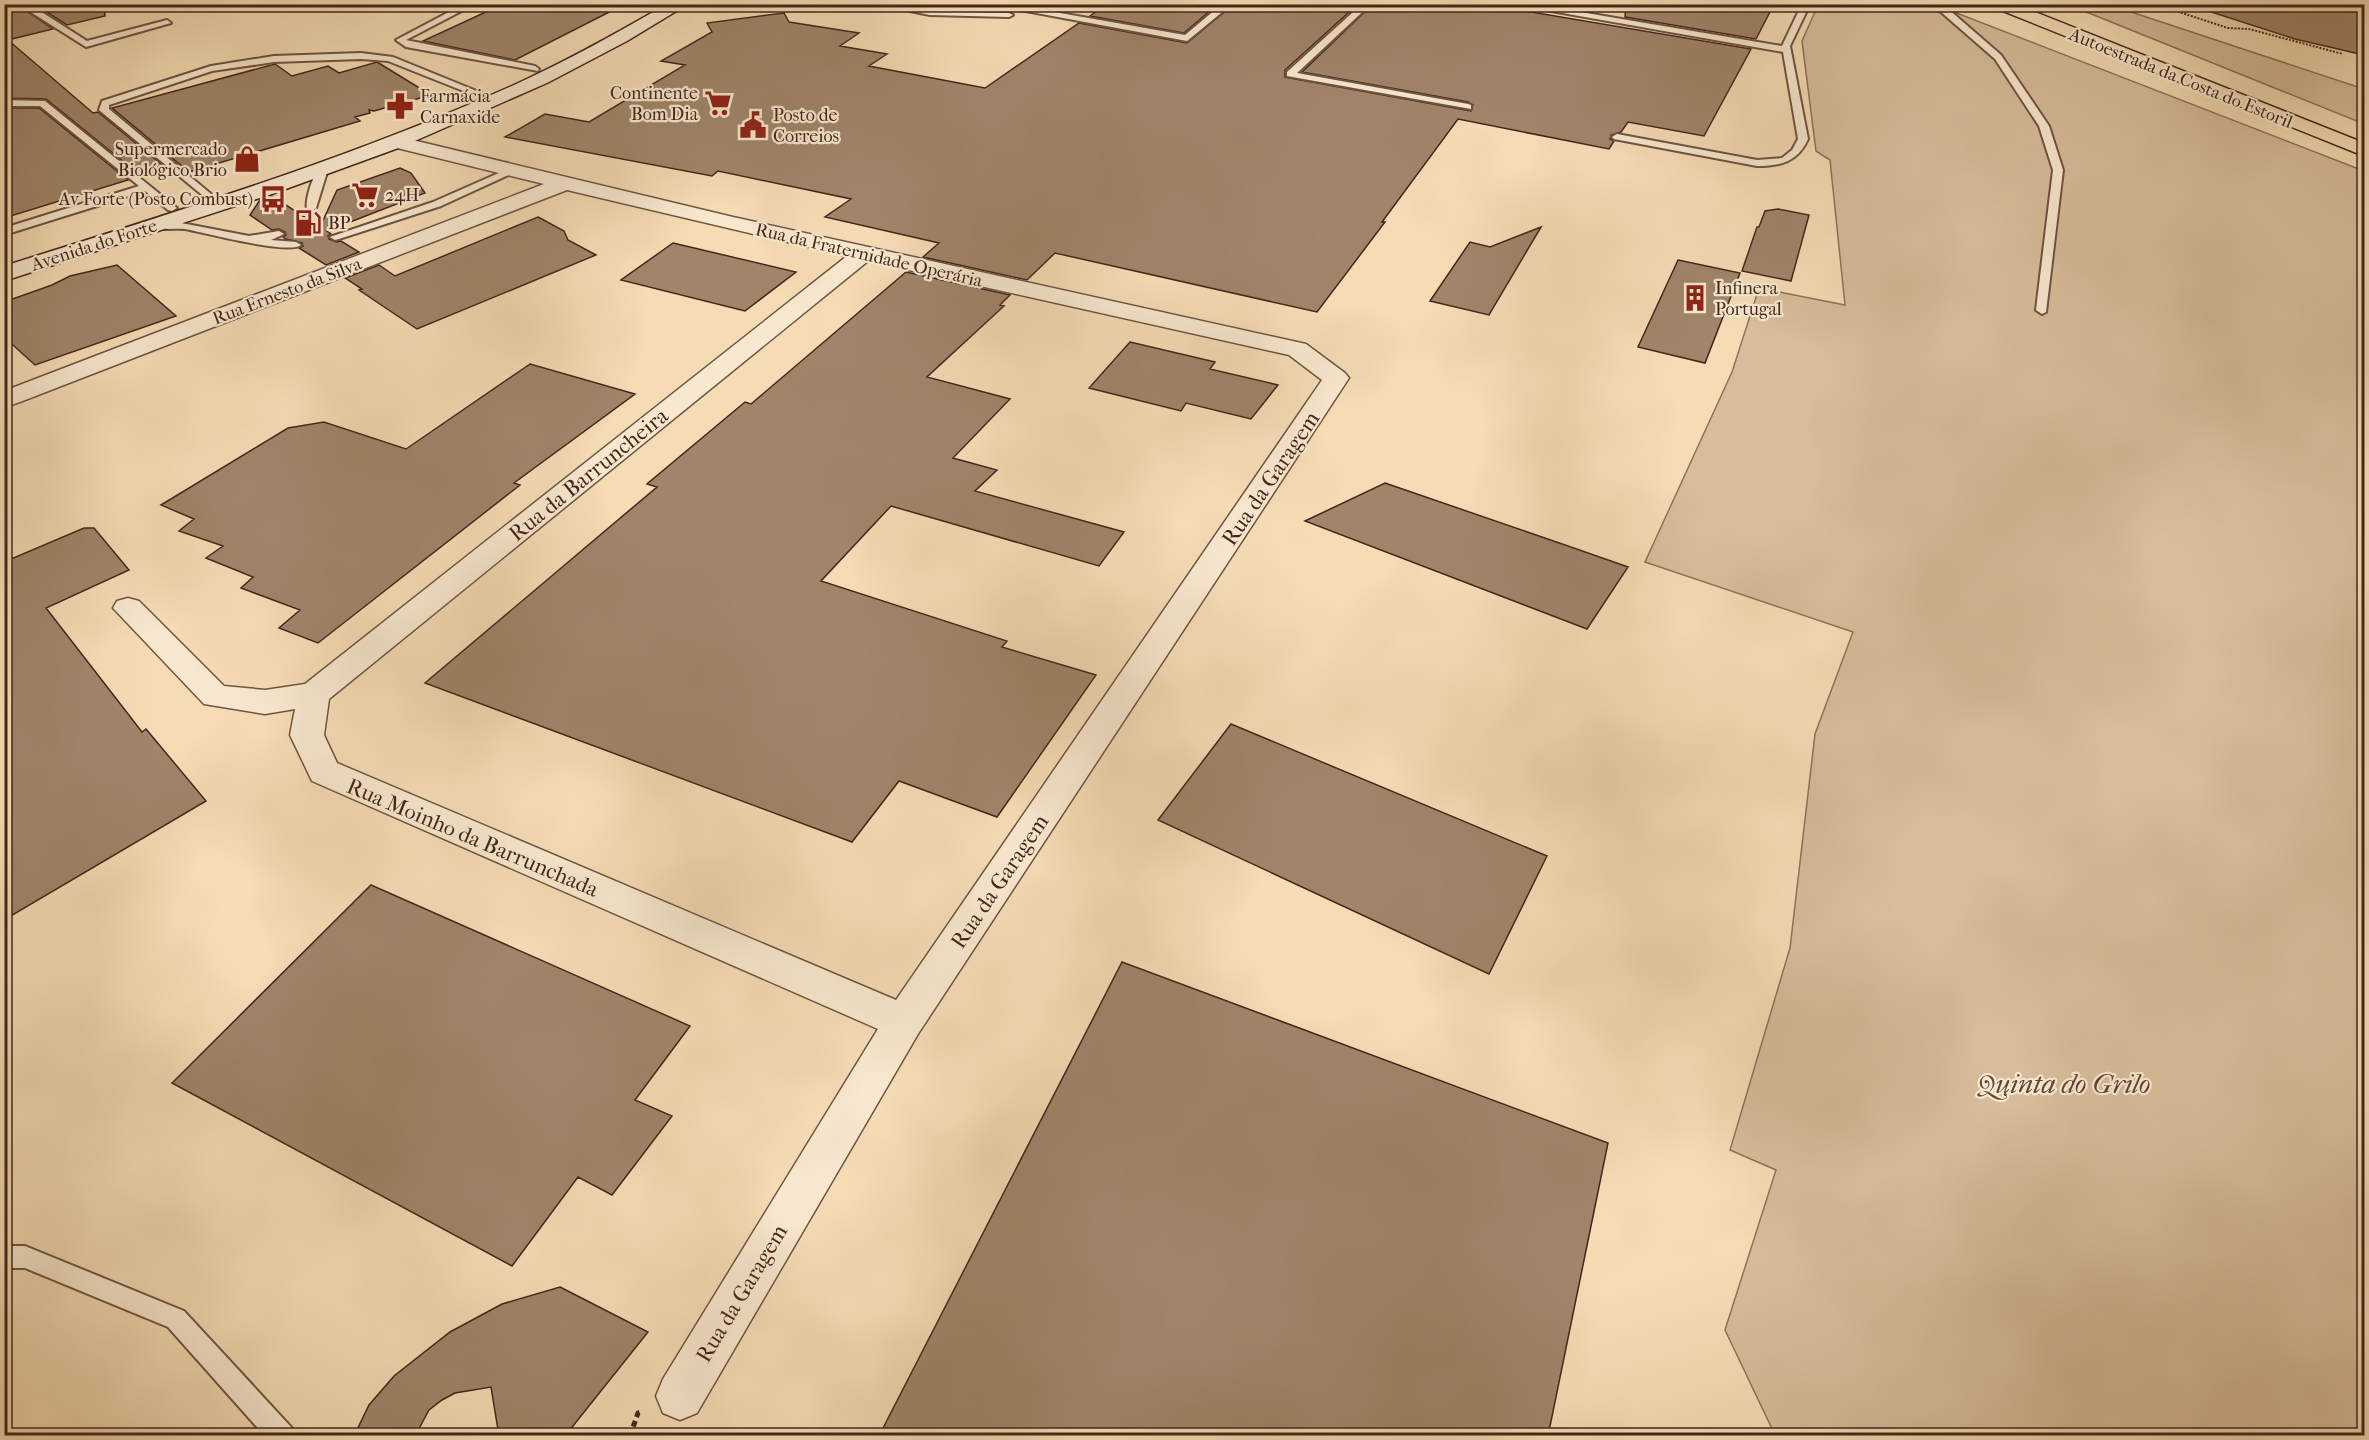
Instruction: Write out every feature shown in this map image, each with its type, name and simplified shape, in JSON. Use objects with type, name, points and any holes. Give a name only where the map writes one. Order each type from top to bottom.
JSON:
[{"type":"highway","name":"Autoestrada da Costa do Estoril","points":[[1999,4],[2364,150]]},
{"type":"highway","name":"Autoestrada da Costa do Estoril","points":[[2043,4],[2364,131]]},
{"type":"street","name":"Avenida do Forte","points":[[4,261],[172,208],[360,143],[535,69],[657,4]]},
{"type":"street","name":"Avenida do Forte","points":[[4,274],[323,169],[396,142],[548,76],[680,4]]},
{"type":"street","name":"Rua da Fraternidade Operária","points":[[396,142],[862,254],[1297,349],[1336,378]]},
{"type":"street","name":"Rua Ernesto da Silva","points":[[11,397],[564,184]]},
{"type":"street","name":"Rua da Barruncheira","points":[[314,694],[862,254]]},
{"type":"street","name":"Rua da Garagem","points":[[680,1396],[904,1022],[1336,378]]},
{"type":"street","points":[[128,608],[215,696],[265,702],[314,694]]},
{"type":"street","name":"Rua Moinho da Barrunchada","points":[[314,694],[307,735],[324,772],[904,1022]]},
{"type":"lane","points":[[22,4],[86,44],[167,23]]},
{"type":"lane","points":[[471,4],[400,40],[406,44],[535,69]]},
{"type":"lane","points":[[879,4],[930,13],[1005,15],[1027,10]]},
{"type":"lane","points":[[992,4],[1187,38],[1228,4]]},
{"type":"lane","points":[[1366,4],[1290,74],[1468,107]]},
{"type":"lane","points":[[1515,4],[1787,50]]},
{"type":"lane","points":[[1617,137],[1757,163],[1769,164],[1792,157],[1800,150],[1803,139],[1786,46],[1806,4]]},
{"type":"lane","points":[[1932,4],[1944,10],[1998,57],[2044,126],[2058,170],[2042,310]]},
{"type":"lane","points":[[207,196],[104,111],[105,103],[211,69],[274,59],[361,56],[390,59],[480,94]]},
{"type":"lane","points":[[4,103],[42,104],[172,208]]},
{"type":"lane","points":[[311,208],[323,169]]},
{"type":"lane","points":[[335,237],[437,204],[512,171]]},
{"type":"lane","points":[[4,232],[147,188]]},
{"type":"lane","points":[[154,225],[179,225],[255,240],[296,245]]},
{"type":"lane","points":[[255,240],[279,234]]},
{"type":"lane","points":[[4,1257],[25,1257],[176,1319],[282,1436]]},
{"type":"path","points":[[2170,4],[2179,12],[2228,28],[2249,29],[2343,54]]},
{"type":"path","points":[[2317,4],[2364,9]]},
{"type":"path","points":[[630,1436],[638,1413]]},
{"type":"green space","name":"Quinta do Grilo","points":[[1818,5],[1936,5],[2364,171],[2364,1435],[1775,1435],[1725,1330],[1776,1170],[1730,1150],[1790,948],[1815,734],[1853,632],[1645,562],[1732,372],[1759,288],[1845,305],[1830,160],[1816,151],[1802,41]]},
{"type":"green space","points":[[2069,5],[2110,5],[2364,89],[2364,124]]},
{"type":"building","points":[[4,4],[16,4],[53,29],[8,40],[93,113],[98,112],[166,168],[141,176],[46,99],[4,98]]},
{"type":"building","points":[[34,4],[104,4],[105,16],[67,25]]},
{"type":"building","points":[[503,4],[625,4],[515,60],[423,41]]},
{"type":"building","points":[[1106,4],[1218,4],[1184,33],[1090,16]]},
{"type":"building","points":[[1234,4],[1358,4],[1285,70],[1285,77],[1471,111],[1473,105],[1468,102],[1302,72],[1373,4],[1484,4],[1751,49],[1704,136],[1628,122],[1621,132],[1611,135],[1610,139],[1614,141],[1609,149],[1458,119],[1382,222],[1385,222],[1317,312],[1055,253],[1027,280],[923,257],[939,243],[825,217],[851,199],[718,171],[712,176],[505,137],[545,114],[589,122],[685,65],[661,61],[712,32],[707,23],[784,13],[789,22],[859,33],[840,46],[887,54],[869,66],[985,88],[1079,23],[1187,43]]},
{"type":"building","points":[[1626,4],[1774,4],[1756,39],[1625,17]]},
{"type":"building","points":[[2209,4],[2364,4],[2364,55],[2295,39],[2208,11]]},
{"type":"building","points":[[377,62],[431,95],[374,111],[369,110],[370,113],[355,117],[360,121],[189,172],[112,108],[275,64],[292,76],[328,66],[339,73]]},
{"type":"building","points":[[4,108],[39,108],[128,180],[4,218]]},
{"type":"building","points":[[400,168],[411,173],[425,193],[327,231],[331,234],[328,236],[329,239],[336,242],[341,241],[359,252],[326,265],[299,248],[303,246],[302,243],[286,239],[283,237],[286,235],[285,232],[279,229],[272,230],[250,215],[260,200],[272,196],[320,227],[337,190]]},
{"type":"building","points":[[1778,209],[1809,215],[1791,281],[1742,271],[1765,211]]},
{"type":"building","points":[[538,217],[564,231],[568,240],[596,255],[417,329],[345,278],[379,265],[395,276]]},
{"type":"building","points":[[1541,227],[1489,315],[1430,301],[1470,242],[1490,247]]},
{"type":"building","points":[[673,243],[796,272],[745,311],[621,280]]},
{"type":"building","points":[[1678,260],[1740,273],[1705,363],[1638,347]]},
{"type":"building","points":[[117,265],[176,316],[35,365],[4,337],[4,302],[70,276]]},
{"type":"building","points":[[906,272],[1010,295],[1000,305],[1004,306],[927,377],[1010,399],[953,458],[997,470],[975,491],[1124,532],[1099,566],[891,506],[821,581],[1007,641],[1002,647],[1096,675],[997,817],[899,781],[852,842],[425,683],[657,487],[647,484],[745,402],[751,404]]},
{"type":"building","points":[[1130,342],[1215,362],[1210,369],[1278,385],[1251,419],[1186,403],[1181,411],[1089,388]]},
{"type":"building","points":[[530,364],[635,394],[514,483],[520,485],[318,643],[279,628],[300,610],[241,588],[253,577],[206,558],[223,546],[179,531],[194,519],[161,505],[288,428],[324,422],[406,449]]},
{"type":"building","points":[[1385,483],[1628,567],[1587,629],[1305,521]]},
{"type":"building","points":[[84,528],[94,528],[129,570],[46,608],[142,732],[146,729],[206,801],[4,920],[4,562]]},
{"type":"building","points":[[1231,724],[1547,856],[1489,974],[1158,820]]},
{"type":"building","points":[[371,885],[690,1026],[635,1100],[672,1116],[612,1195],[578,1177],[512,1266],[172,1083]]},
{"type":"building","points":[[1122,962],[1608,1143],[1548,1436],[879,1436]]},
{"type":"building","points":[[560,1287],[648,1332],[565,1436],[499,1436],[491,1387],[455,1393],[442,1400],[429,1410],[415,1436],[354,1436],[369,1405],[394,1376],[450,1332],[502,1304]]},
{"type":"place","name":"Continente Bom Dia","points":[[718,103]]},
{"type":"place","name":"Farmácia Carnaxide","points":[[400,106]]},
{"type":"place","name":"Posto de Correios","points":[[753,125]]},
{"type":"place","name":"Supermercado Biológico Brio","points":[[247,159]]},
{"type":"place","name":"24H","points":[[365,195]]},
{"type":"place","name":"Av Forte (Posto Combust)","points":[[273,199]]},
{"type":"place","name":"BP","points":[[308,223]]},
{"type":"place","name":"Infinera Portugal","points":[[1695,298]]}]
